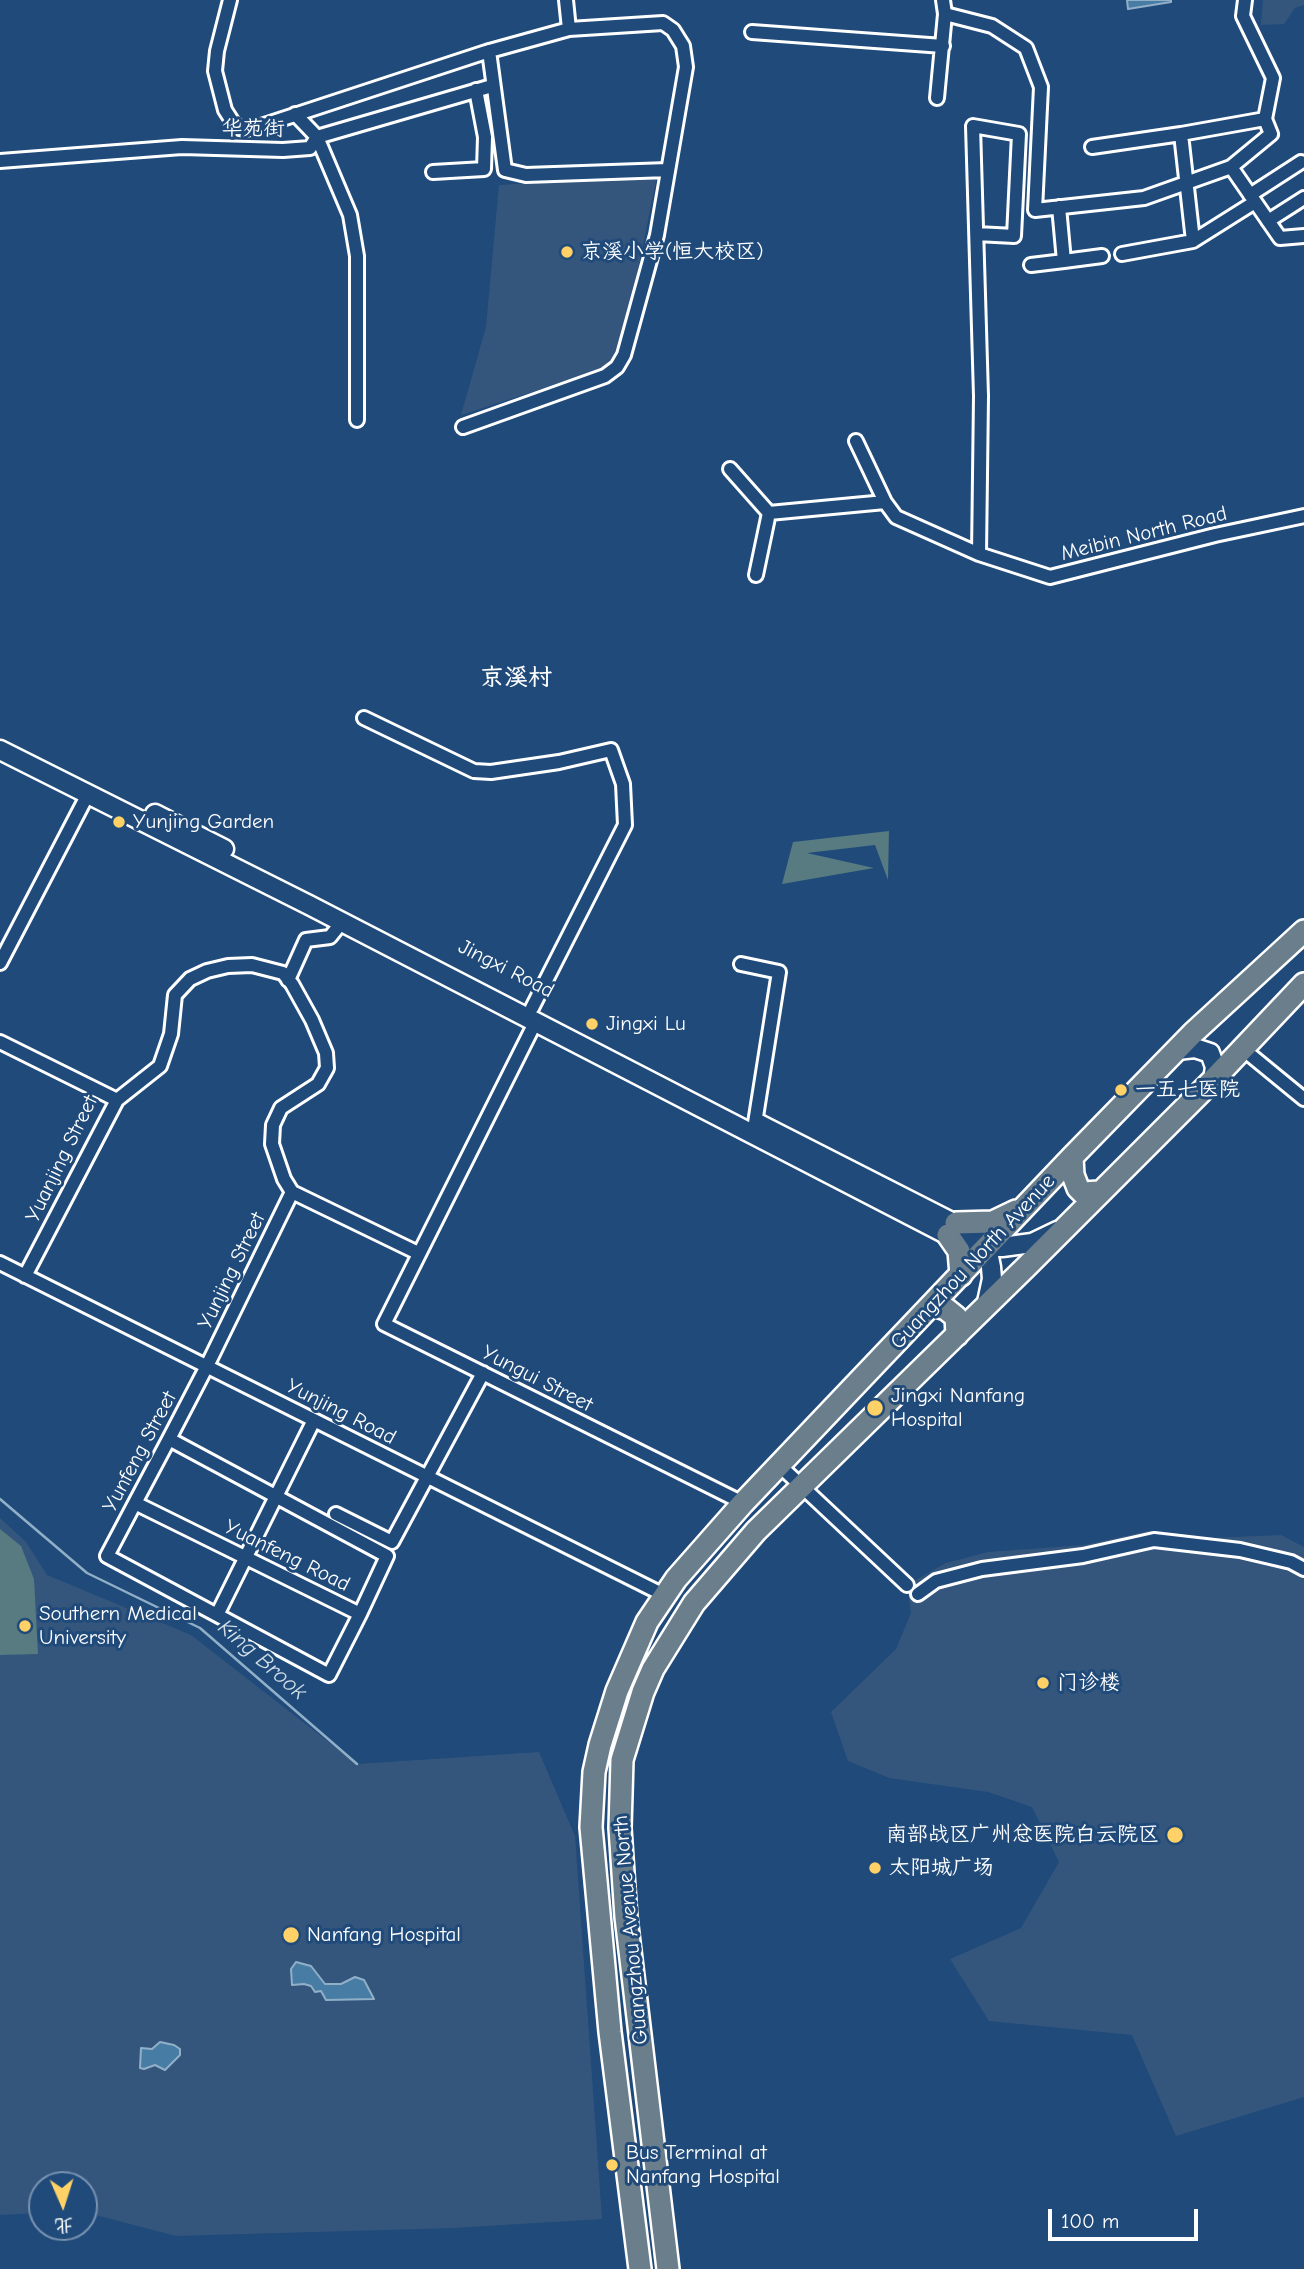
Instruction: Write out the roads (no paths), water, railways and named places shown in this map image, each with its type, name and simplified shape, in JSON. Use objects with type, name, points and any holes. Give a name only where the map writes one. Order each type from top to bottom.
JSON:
[{"type":"highway","name":"Guangzhou North Avenue","points":[[640,2269],[622,2136],[597,1903],[592,1805],[596,1761],[609,1714],[637,1643],[664,1595],[743,1503],[1177,1049],[1304,931]]},
{"type":"highway","name":"Guangzhou North Avenue","points":[[986,1307],[1213,1080],[1304,984]]},
{"type":"highway","points":[[1072,1157],[1073,1175],[1078,1188],[1083,1192],[1100,1192]]},
{"type":"highway","points":[[961,1275],[959,1251],[952,1229],[993,1222],[1032,1200]]},
{"type":"highway","points":[[933,1305],[946,1309],[956,1317],[957,1335]]},
{"type":"highway","name":"Guangzhou Avenue North","points":[[668,2269],[621,1859],[622,1760],[643,1692],[673,1634],[722,1568],[986,1307]]},
{"type":"main road","name":"Jingxi Road","points":[[0,738],[198,835],[534,1016],[952,1229]]},
{"type":"main road","name":"Jingxi Road","points":[[0,750],[342,922],[755,1123],[952,1229],[964,1241],[987,1247],[1032,1243],[1068,1224]]},
{"type":"main road","points":[[1177,1049],[1195,1048],[1210,1053],[1215,1067],[1213,1080]]},
{"type":"main road","points":[[986,1307],[992,1279],[987,1247]]},
{"type":"street","points":[[230,0],[217,51],[215,71],[225,110],[234,124],[246,129],[489,51],[569,29],[663,23],[673,30],[683,46],[686,67],[651,262],[624,355],[617,367],[605,376],[463,427]]},
{"type":"street","points":[[566,0],[569,29]]},
{"type":"street","points":[[937,98],[945,14],[943,0]]},
{"type":"street","points":[[945,14],[949,0]]},
{"type":"street","points":[[945,14],[992,26],[1026,48],[1041,87],[1035,210],[1144,198],[1231,167],[1271,134],[1265,119],[1273,78],[1243,16],[1245,0]]},
{"type":"street","points":[[751,32],[943,46]]},
{"type":"street","points":[[489,51],[506,170],[526,175],[668,170]]},
{"type":"street","name":"华苑街","points":[[0,161],[182,147],[283,150],[310,148],[317,137],[492,86]]},
{"type":"street","points":[[433,172],[484,169],[485,136],[476,90]]},
{"type":"street","points":[[295,114],[317,137],[350,215],[357,256],[357,419]]},
{"type":"street","points":[[1092,148],[1265,119]]},
{"type":"street","points":[[977,234],[1014,236],[1019,134],[973,126],[981,396],[979,554]]},
{"type":"street","points":[[1181,134],[1193,241]]},
{"type":"street","points":[[1122,254],[1193,241],[1301,162]]},
{"type":"street","points":[[1231,167],[1280,238],[1304,236]]},
{"type":"street","points":[[1268,221],[1304,198]]},
{"type":"street","points":[[1059,207],[1064,261]]},
{"type":"street","points":[[1031,265],[1102,256]]},
{"type":"street","points":[[769,513],[885,502],[856,441]]},
{"type":"street","points":[[730,469],[769,513]]},
{"type":"street","name":"Meibin North Road","points":[[885,502],[896,517],[979,554],[1050,577],[1304,516]]},
{"type":"street","points":[[756,575],[769,513]]},
{"type":"street","name":"Yungui Street","points":[[364,718],[474,771],[491,772],[559,762],[611,750],[623,784],[625,825],[384,1324],[743,1503]]},
{"type":"street","points":[[0,963],[88,794]]},
{"type":"street","points":[[288,979],[306,940],[330,937],[342,922]]},
{"type":"street","points":[[741,964],[779,972],[755,1123]]},
{"type":"street","points":[[117,1100],[160,1066],[171,1034],[175,995],[190,979],[228,966],[252,965],[283,973],[312,1020],[326,1053],[327,1068],[318,1084],[281,1108],[273,1125],[272,1144],[284,1180],[292,1192],[418,1254]]},
{"type":"street","name":"Yuanjing Street","points":[[0,1042],[117,1100],[25,1276]]},
{"type":"street","points":[[1243,1049],[1304,1099]]},
{"type":"street","name":"Yunjing Street","points":[[207,1367],[292,1192]]},
{"type":"street","name":"Yunjing Road","points":[[0,1263],[664,1595]]},
{"type":"street","name":"Yunfeng Street","points":[[107,1556],[207,1367]]},
{"type":"street","points":[[336,1514],[391,1542],[483,1373]]},
{"type":"street","points":[[217,1615],[314,1420]]},
{"type":"street","points":[[169,1438],[387,1556],[360,1614]]},
{"type":"street","points":[[779,1465],[913,1590],[982,1569],[1083,1556],[1154,1540],[1240,1550],[1291,1562],[1304,1569]]},
{"type":"street","name":"Yuanfeng Road","points":[[107,1556],[329,1675],[360,1614],[135,1503]]},
{"type":"waterway","name":"King Brook","points":[[0,1499],[87,1573],[200,1628],[357,1764]]},
{"type":"place","name":"京溪小学(恒大校区)","points":[[567,252]]},
{"type":"place","name":"Yunjing Garden","points":[[119,822]]},
{"type":"place","name":"Jingxi Lu","points":[[592,1024]]},
{"type":"place","name":"一五七医院","points":[[1121,1090]]},
{"type":"place","name":"Jingxi Nanfang Hospital","points":[[875,1408]]},
{"type":"place","name":"Southern Medical University","points":[[25,1626]]},
{"type":"place","name":"门诊楼","points":[[1043,1683]]},
{"type":"place","name":"南部战区广州总医院白云院区","points":[[1175,1835]]},
{"type":"place","name":"太阳城广场","points":[[875,1868]]},
{"type":"place","name":"Nanfang Hospital","points":[[291,1935]]},
{"type":"place","name":"Bus Terminal at Nanfang Hospital","points":[[612,2165]]},
{"type":"district","name":"京溪村","points":[[516,678]]}]
